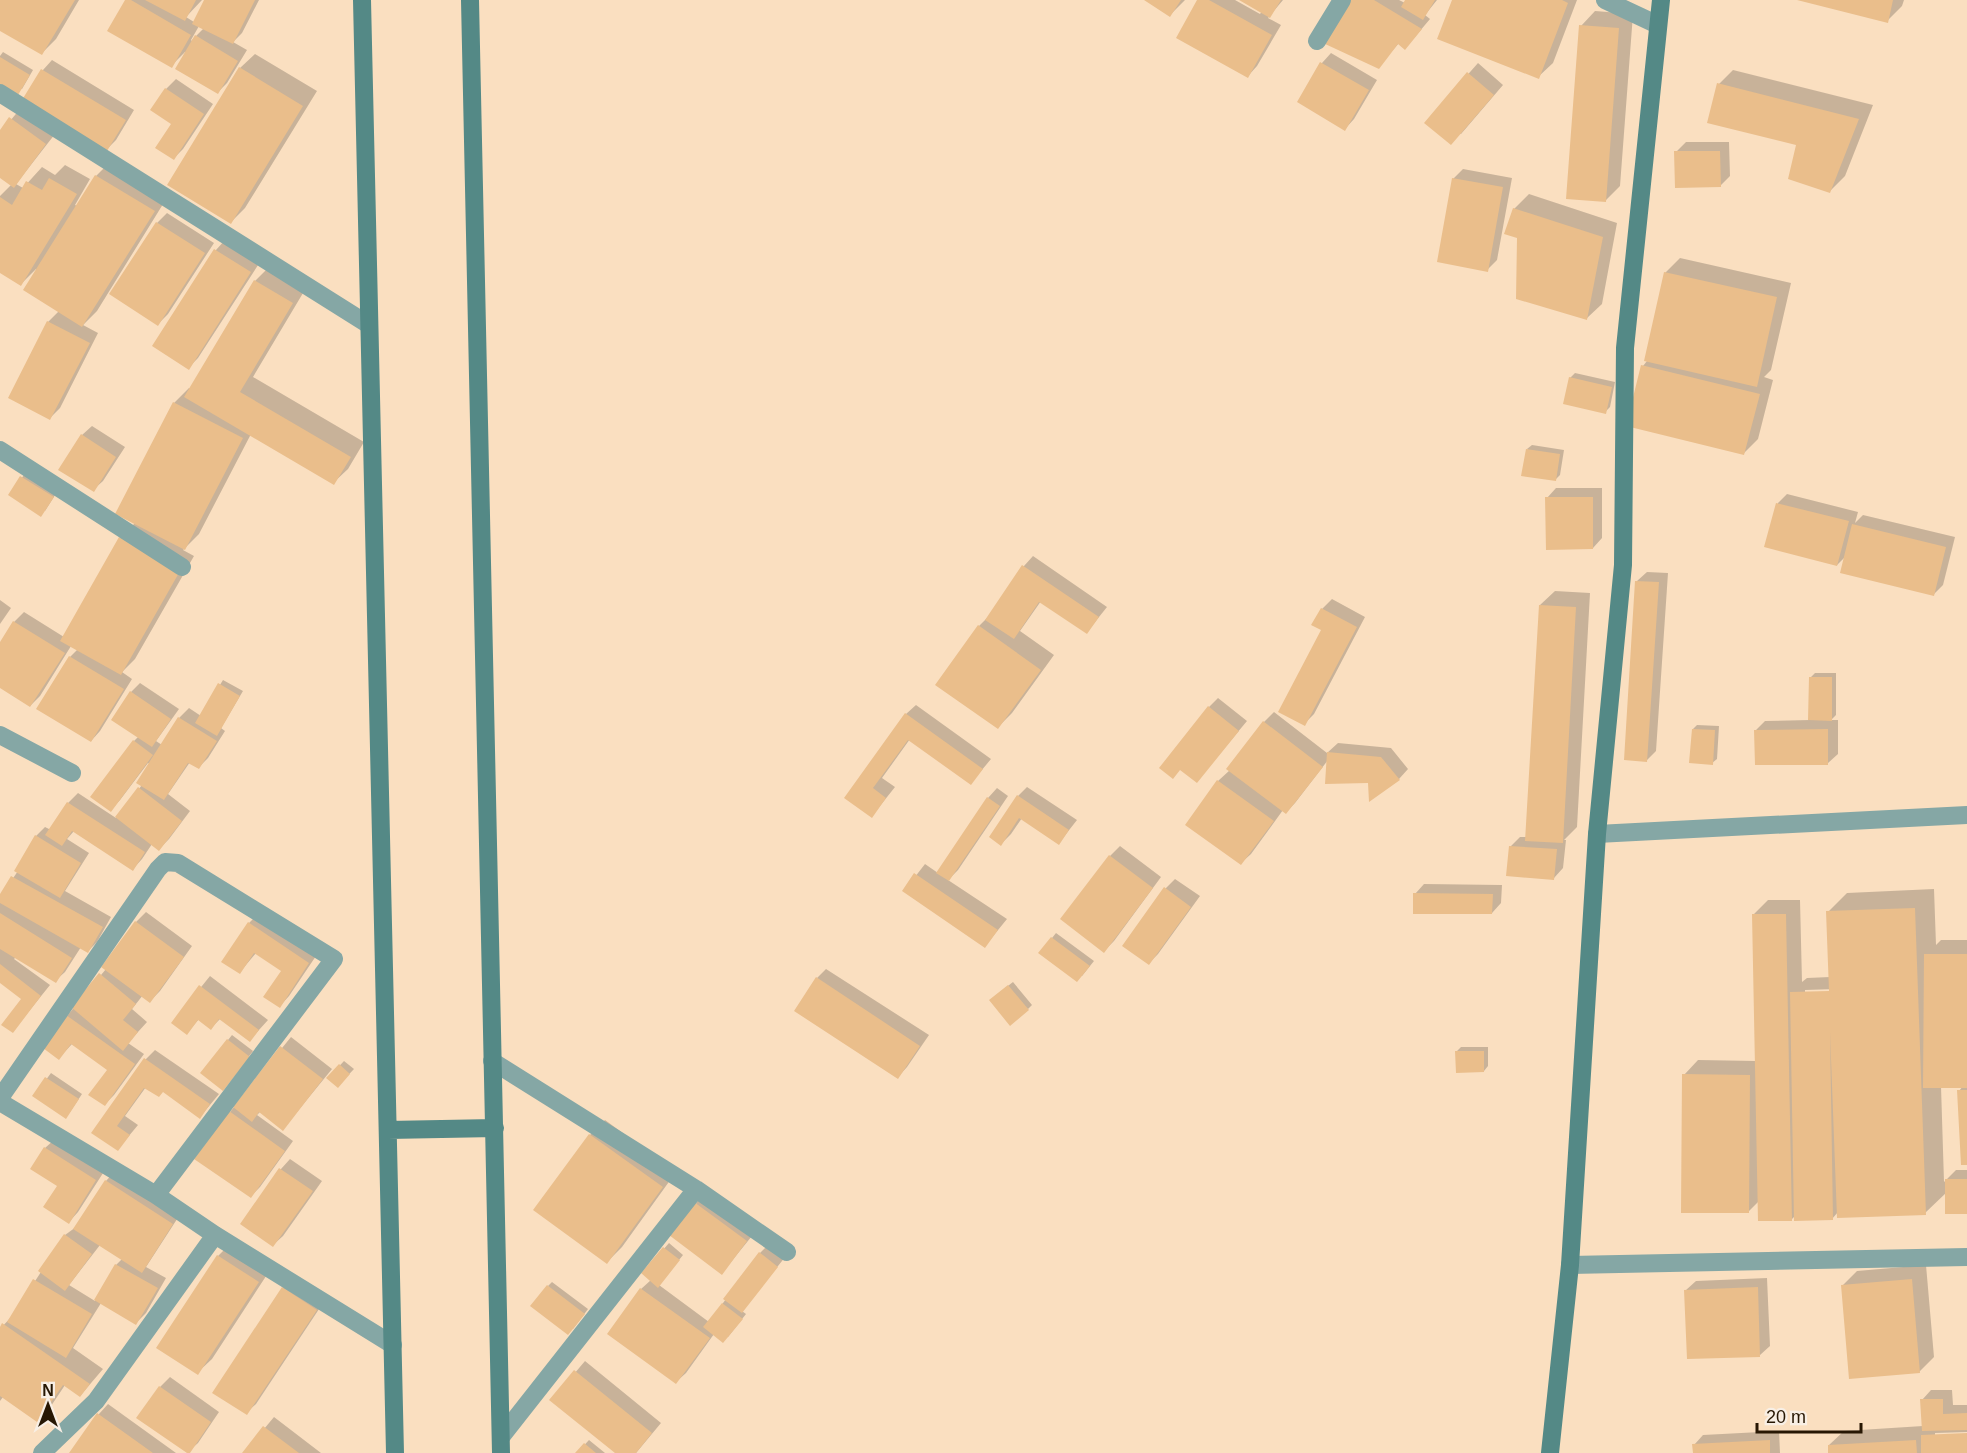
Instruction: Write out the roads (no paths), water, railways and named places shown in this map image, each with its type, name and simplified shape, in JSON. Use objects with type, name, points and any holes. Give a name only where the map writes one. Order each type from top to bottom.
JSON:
[{"type":"street","points":[[362,0],[395,1453]]},
{"type":"street","points":[[470,0],[501,1445]]},
{"type":"street","points":[[1317,41],[1342,0]]},
{"type":"street","points":[[1605,0],[1658,25]]},
{"type":"street","points":[[1550,1453],[1570,1265],[1596,834],[1623,565],[1625,348],[1661,0]]},
{"type":"street","points":[[0,93],[369,325]]},
{"type":"street","points":[[0,450],[182,567]]},
{"type":"street","points":[[0,735],[72,773]]},
{"type":"street","points":[[1596,834],[1967,815]]},
{"type":"street","points":[[156,1195],[334,959],[178,863],[165,862],[0,1100],[156,1195],[215,1235],[393,1345]]},
{"type":"street","points":[[492,1060],[696,1189],[787,1252]]},
{"type":"street","points":[[388,1130],[495,1128]]},
{"type":"street","points":[[501,1445],[696,1189]]},
{"type":"street","points":[[42,1453],[96,1401],[215,1235]]},
{"type":"street","points":[[1570,1265],[1967,1257]]}]
